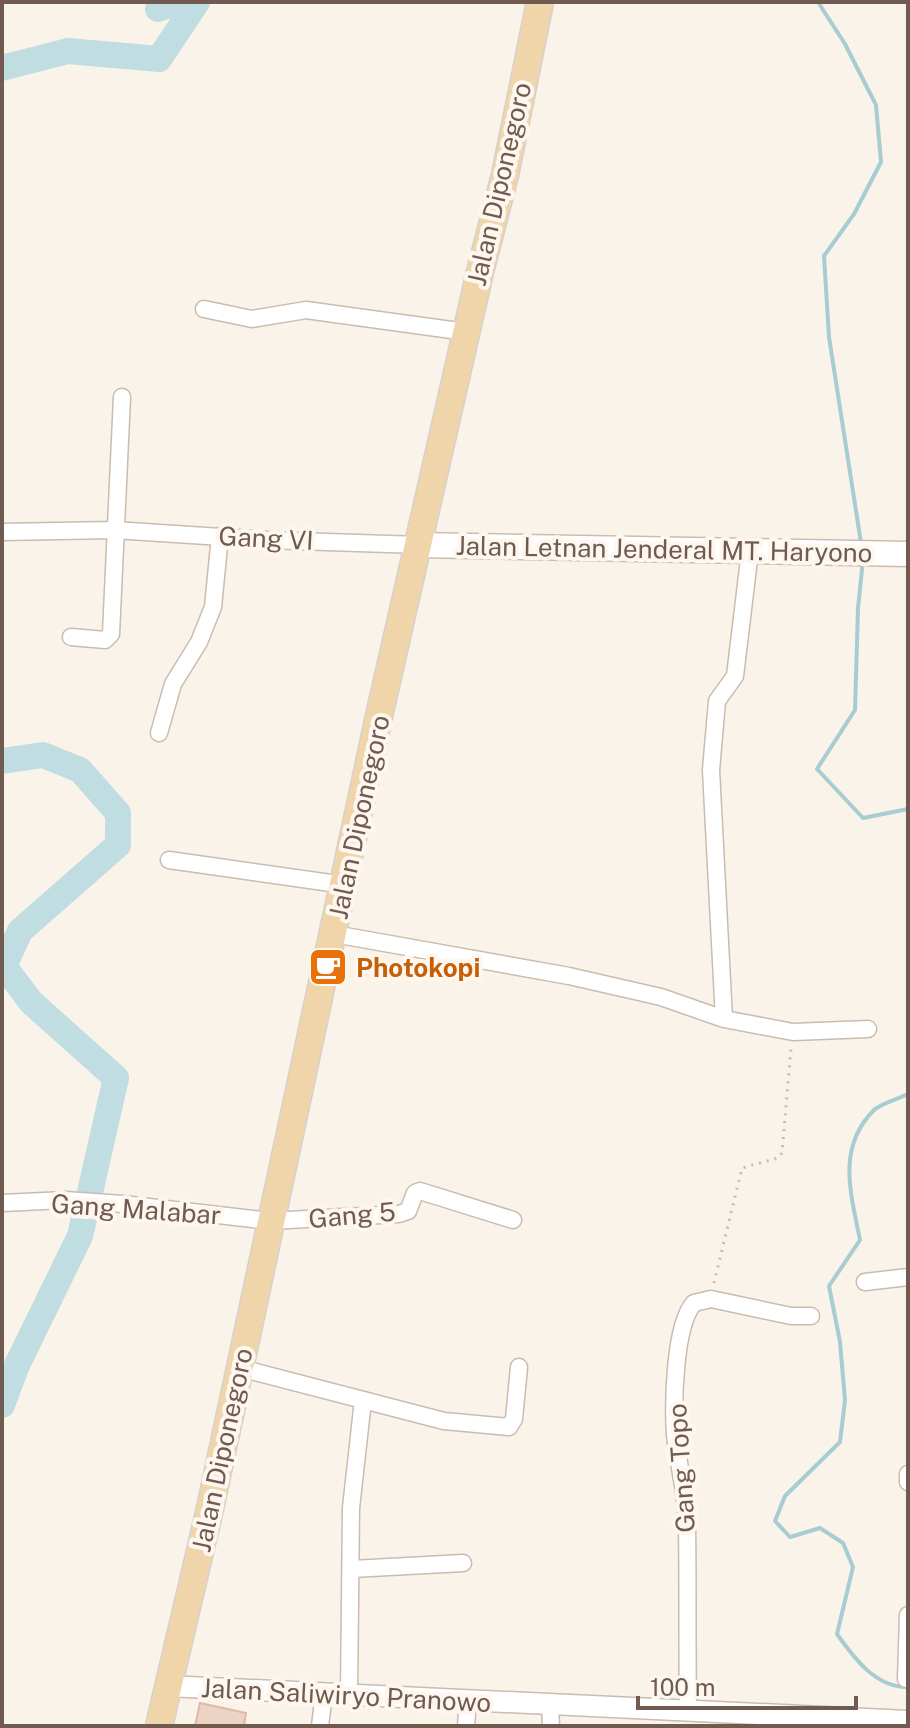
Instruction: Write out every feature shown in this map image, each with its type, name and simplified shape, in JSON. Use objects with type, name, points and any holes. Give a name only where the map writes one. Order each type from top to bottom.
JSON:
[{"type":"main road","name":"Jalan Diponegoro","points":[[159,1726],[209,1513],[379,716],[505,175],[540,2]]},
{"type":"main road","name":"Jalan Letnan Jenderal MT. Haryono","points":[[419,545],[908,554]]},
{"type":"street","points":[[204,309],[252,319],[306,310],[466,332]]},
{"type":"street","points":[[71,637],[105,640],[111,634],[122,397]]},
{"type":"street","name":"Gang VI","points":[[2,532],[114,530],[419,545]]},
{"type":"street","points":[[159,733],[173,684],[199,642],[213,607],[220,536]]},
{"type":"street","points":[[724,1019],[714,860],[712,755],[717,701],[735,676],[750,551]]},
{"type":"street","points":[[169,860],[345,885]]},
{"type":"street","points":[[334,934],[569,976],[661,997],[724,1019],[793,1032],[868,1029]]},
{"type":"street","name":"Gang 5","points":[[270,1221],[399,1214],[408,1211],[415,1193],[420,1191],[513,1220]]},
{"type":"street","name":"Gang Malabar","points":[[2,1203],[65,1200],[270,1221]]},
{"type":"street","points":[[865,1282],[908,1277]]},
{"type":"street","points":[[711,1299],[791,1316],[811,1316]]},
{"type":"street","name":"Gang Topo","points":[[688,1710],[687,1522],[675,1436],[677,1366],[689,1308],[698,1300],[711,1299]]},
{"type":"street","points":[[240,1368],[444,1421],[509,1427],[514,1419],[519,1367]]},
{"type":"street","points":[[349,1694],[351,1508],[363,1400]]},
{"type":"street","points":[[908,1474],[908,1482]]},
{"type":"street","points":[[352,1569],[463,1563]]},
{"type":"street","points":[[906,1679],[908,1615]]},
{"type":"street","name":"Jalan Saliwiryo Pranowo","points":[[167,1686],[550,1705],[659,1717],[688,1710],[908,1721]]},
{"type":"street","points":[[320,1726],[324,1693]]},
{"type":"street","points":[[466,1726],[468,1701]]},
{"type":"street","points":[[550,1705],[551,1726]]},
{"type":"path","points":[[711,1299],[742,1168],[778,1158],[782,1153],[793,1032]]},
{"type":"building","points":[[200,1703],[246,1713],[244,1726],[195,1726]]},
{"type":"waterway","points":[[163,2],[158,9],[179,2]]},
{"type":"waterway","points":[[158,9],[173,2]]},
{"type":"waterway","points":[[2,68],[68,51],[159,59],[197,2]]},
{"type":"waterway","points":[[818,2],[845,44],[876,105],[881,162],[854,214],[824,256],[829,337],[861,543]]},
{"type":"waterway","points":[[863,560],[858,608],[855,710],[817,769],[863,818],[908,809]]},
{"type":"waterway","points":[[2,761],[43,755],[80,770],[118,813],[118,845],[20,931],[4,966],[31,1002],[116,1078],[80,1236],[17,1365],[2,1405]]},
{"type":"waterway","points":[[908,1094],[874,1110],[862,1125],[850,1156],[850,1189],[860,1240],[829,1286],[840,1342],[845,1400],[840,1442],[785,1496],[775,1521],[790,1537],[820,1528],[843,1543],[853,1567],[837,1634],[858,1662],[876,1677],[886,1683],[908,1687]]},
{"type":"place","name":"Photokopi","points":[[328,967]]}]
